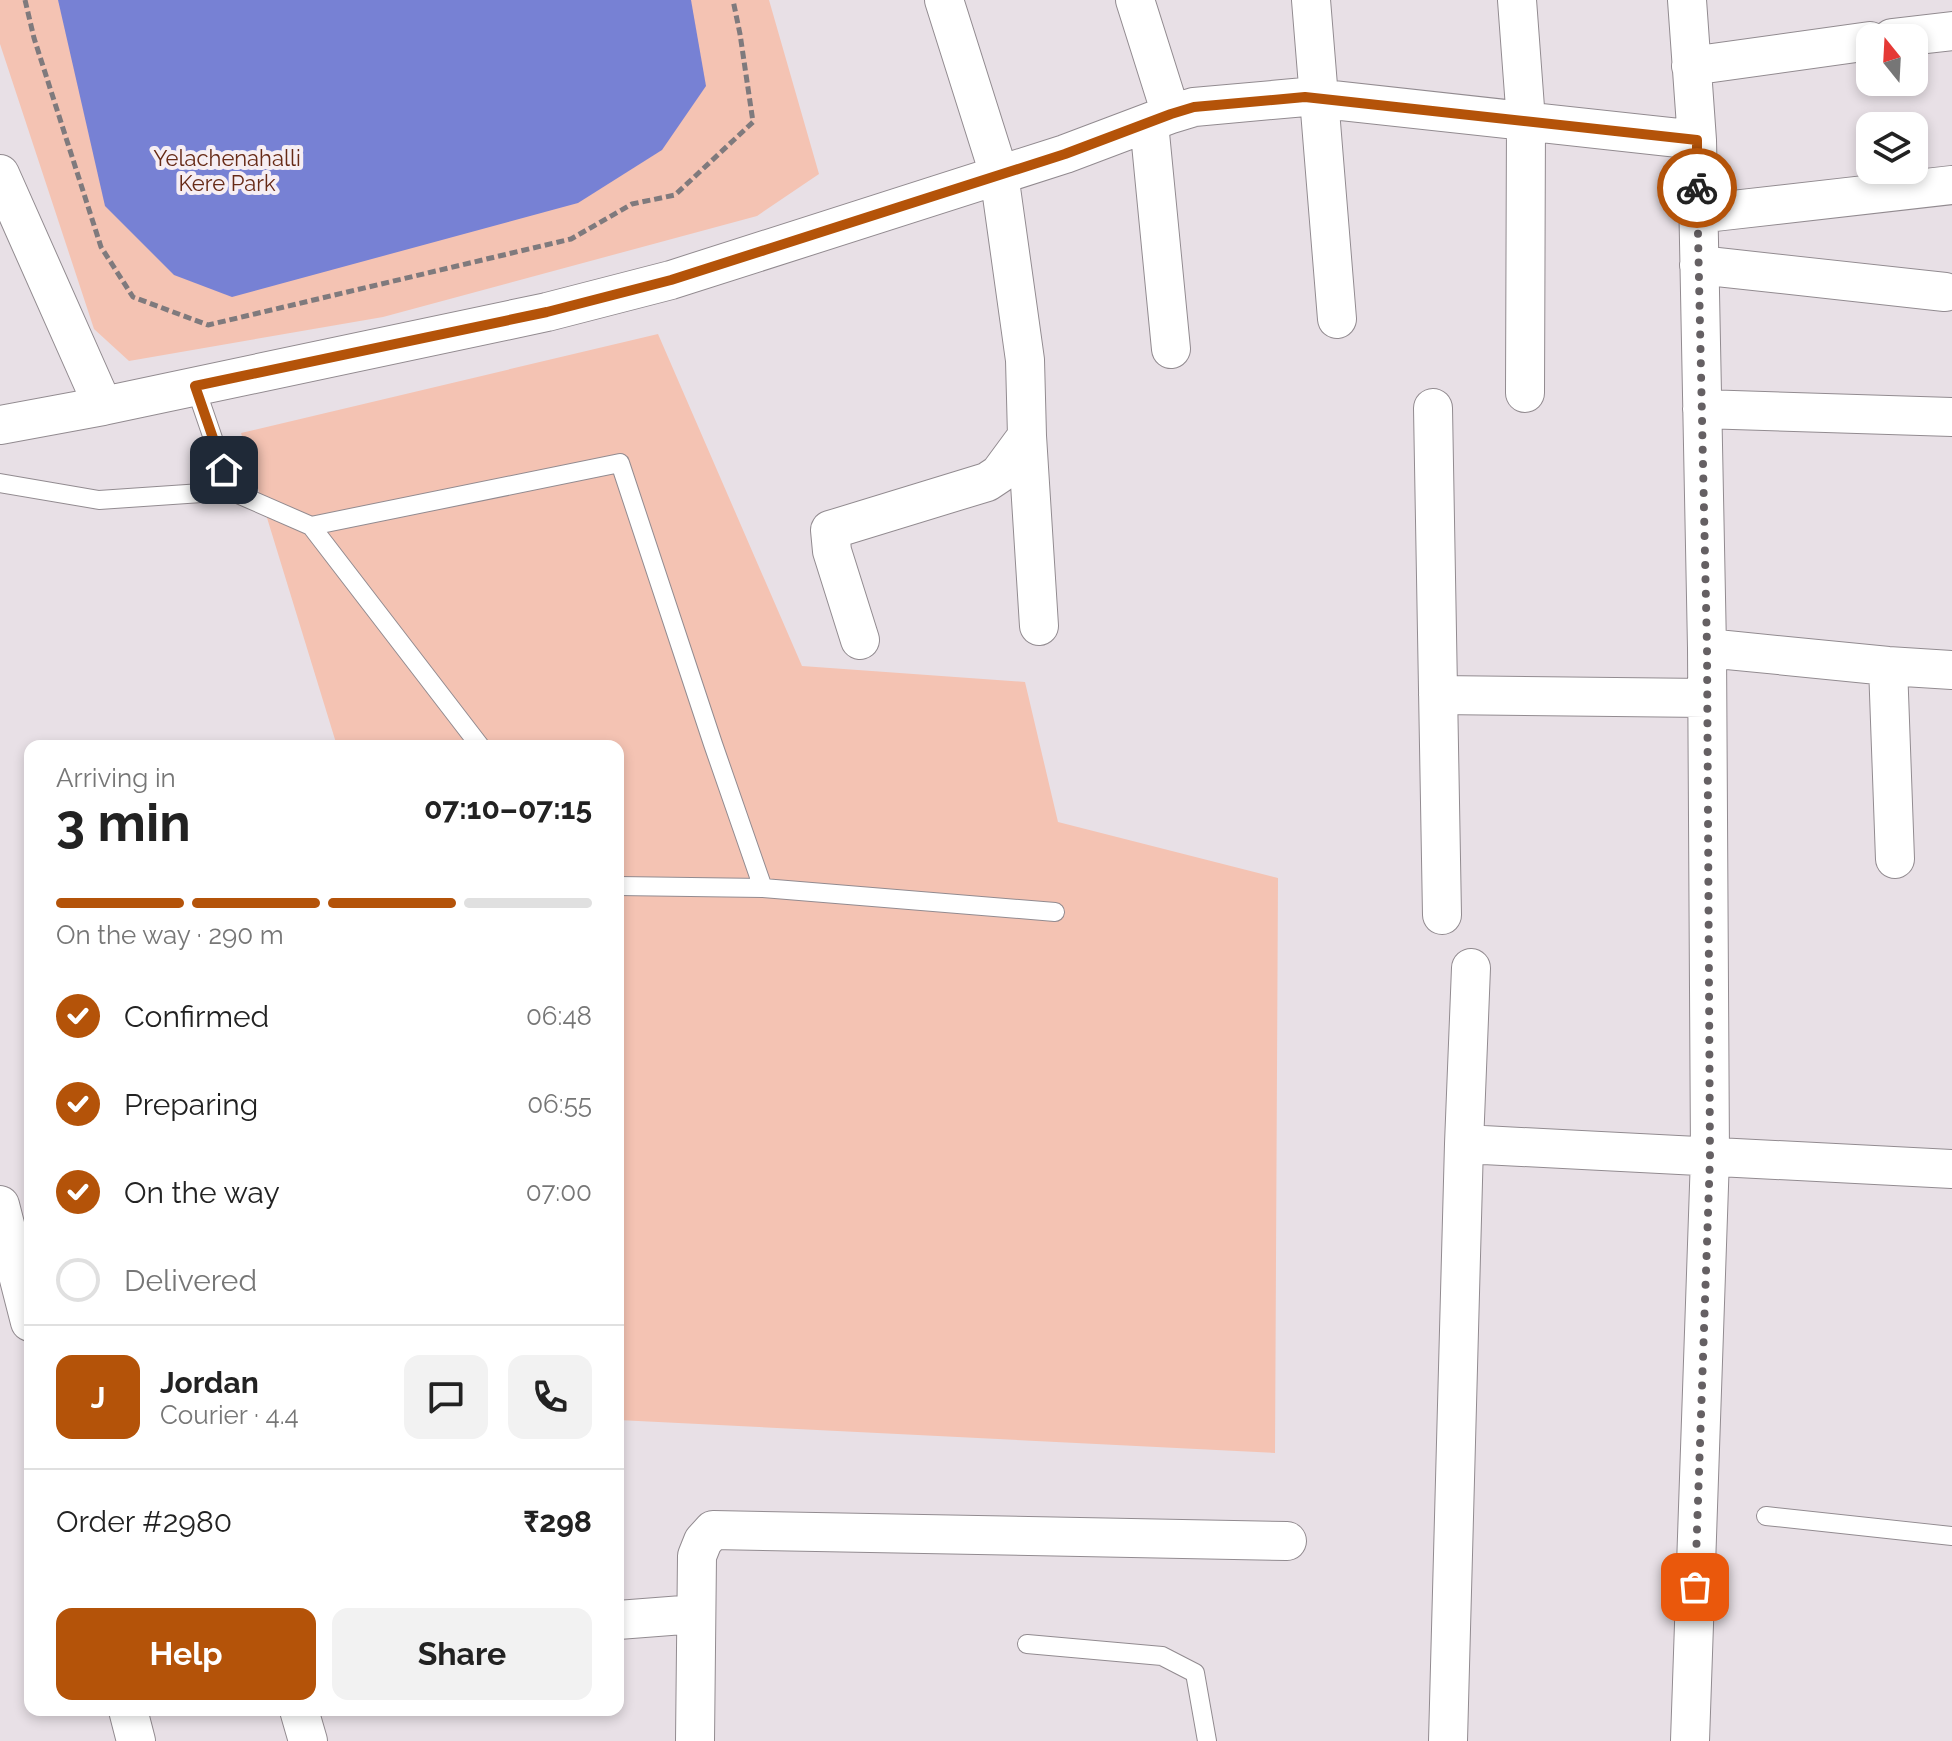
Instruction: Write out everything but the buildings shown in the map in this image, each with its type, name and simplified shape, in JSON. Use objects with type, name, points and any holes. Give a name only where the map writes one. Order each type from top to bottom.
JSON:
[{"type":"street","points":[[944,0],[999,174],[1025,360],[1039,626]]},
{"type":"street","points":[[1135,0],[1160,118],[1171,349]]},
{"type":"street","points":[[1311,0],[1337,319]]},
{"type":"street","points":[[1517,0],[1526,121],[1525,393]]},
{"type":"street","points":[[1687,0],[1697,140],[1707,648],[1710,1157],[1690,1741]]},
{"type":"street","points":[[1928,34],[1952,31]]},
{"type":"street","points":[[1691,66],[1856,43]]},
{"type":"street","points":[[0,425],[547,312],[671,280],[1065,154],[1194,107],[1305,97],[1697,140]]},
{"type":"street","points":[[0,174],[103,406]]},
{"type":"street","points":[[1697,214],[1952,185]]},
{"type":"street","points":[[1699,265],[1945,292]]},
{"type":"street","points":[[1433,408],[1442,915]]},
{"type":"street","points":[[1702,409],[1952,417]]},
{"type":"street","points":[[860,640],[832,551],[830,530],[987,482],[999,474],[1027,436]]},
{"type":"street","points":[[1707,648],[1952,670]]},
{"type":"street","points":[[1888,666],[1895,859]]},
{"type":"street","points":[[1438,695],[1706,698]]},
{"type":"street","points":[[1448,1741],[1471,968]]},
{"type":"street","points":[[1464,1144],[1952,1169]]},
{"type":"street","points":[[0,1205],[19,1318]]},
{"type":"street","points":[[695,1741],[697,1556],[703,1541],[713,1530],[1287,1541]]},
{"type":"street","points":[[624,1620],[696,1614]]},
{"type":"street","points":[[130,1716],[136,1741]]},
{"type":"street","points":[[301,1716],[308,1741]]},
{"type":"lane","points":[[195,386],[231,491]]},
{"type":"lane","points":[[311,526],[620,463],[763,888]]},
{"type":"lane","points":[[0,483],[99,500],[231,491],[311,526],[475,740]]},
{"type":"lane","points":[[624,886],[763,888],[1055,912]]},
{"type":"lane","points":[[1766,1516],[1952,1536]]},
{"type":"lane","points":[[1027,1644],[1162,1656],[1195,1673],[1207,1741]]},
{"type":"path","points":[[25,0],[34,38],[101,247],[133,297],[208,325],[571,239],[632,204],[675,195],[753,122],[733,0]]},
{"type":"green space","name":"Yelachenahalli Kere Park","points":[[0,0],[769,0],[819,174],[757,216],[383,317],[129,361],[94,329],[0,44]]},
{"type":"green space","points":[[658,334],[802,666],[1025,682],[1058,822],[1278,878],[1275,1453],[624,1420],[624,740],[335,740],[241,433]]},
{"type":"water","name":"Yelachenahalli Kere Park","points":[[58,0],[691,0],[706,86],[662,150],[578,203],[232,297],[174,275],[105,206]]},
{"type":"way so far","points":[[1695,1587],[1710,1157],[1707,648],[1697,188]]},
{"type":"route","points":[[224,470],[195,386],[547,312],[671,280],[1065,154],[1194,107],[1305,97],[1697,140],[1697,188]]}]
